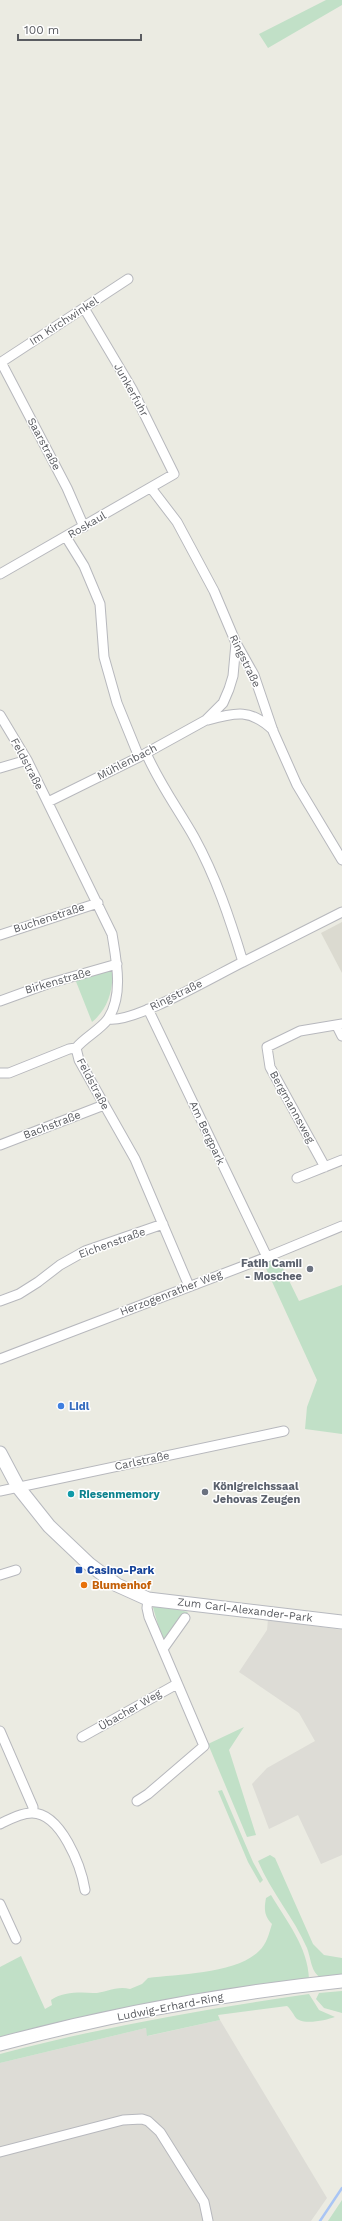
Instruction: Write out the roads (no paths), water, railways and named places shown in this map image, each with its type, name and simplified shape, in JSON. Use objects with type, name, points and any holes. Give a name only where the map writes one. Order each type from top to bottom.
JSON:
[{"type":"street","name":"Im Kirchwinkel","points":[[1,362],[128,279]]},
{"type":"street","name":"Junkerfuhr","points":[[84,308],[132,388],[174,474]]},
{"type":"street","name":"Saarstraße","points":[[1,362],[67,488],[84,527]]},
{"type":"street","name":"Roskaul","points":[[2,573],[174,474]]},
{"type":"street","name":"Ringstraße","points":[[151,488],[181,529],[214,591],[236,643],[254,675],[273,730],[297,785],[342,860]]},
{"type":"street","points":[[66,537],[84,566],[100,604],[104,657],[117,703],[143,755],[194,837],[215,879],[243,962]]},
{"type":"street","points":[[0,563],[2,573]]},
{"type":"street","name":"Mühlenbach","points":[[206,720],[223,703],[229,689],[233,676],[236,643]]},
{"type":"street","name":"Mühlenbach","points":[[48,802],[143,755],[206,720],[223,715],[241,714],[255,716],[273,730]]},
{"type":"street","name":"Feldstraße","points":[[0,715],[27,760],[67,844],[98,902],[112,934],[117,964],[116,1000],[108,1019],[83,1040],[76,1048],[79,1060],[135,1159],[189,1286]]},
{"type":"street","points":[[0,768],[27,760]]},
{"type":"street","name":"Buchenstraße","points":[[0,935],[98,902]]},
{"type":"street","name":"Ringstraße","points":[[108,1019],[116,1021],[148,1009],[342,912]]},
{"type":"street","name":"Birkenstraße","points":[[0,1001],[47,984],[117,964]]},
{"type":"street","name":"Am Bergpark","points":[[148,1009],[267,1257]]},
{"type":"street","name":"Bergmannsweg","points":[[324,1166],[270,1067],[267,1047],[300,1031],[339,1025],[342,1036]]},
{"type":"street","points":[[0,1073],[9,1073],[69,1049],[76,1048]]},
{"type":"street","name":"Bachstraße","points":[[0,1145],[104,1105]]},
{"type":"street","points":[[297,1178],[342,1160]]},
{"type":"street","name":"Eichenstraße","points":[[0,1301],[19,1294],[60,1265],[85,1251],[163,1224]]},
{"type":"street","name":"Herzogenrather Weg","points":[[0,1359],[267,1257],[342,1226]]},
{"type":"street","name":"Carlstraße","points":[[0,1492],[284,1431]]},
{"type":"street","points":[[0,1453],[18,1487],[48,1526],[89,1564],[117,1585],[148,1599],[147,1608],[149,1617],[204,1746],[137,1802]]},
{"type":"street","points":[[0,1575],[16,1570]]},
{"type":"street","name":"Zum Carl-Alexander-Park","points":[[148,1599],[342,1622]]},
{"type":"street","points":[[163,1649],[185,1618]]},
{"type":"street","name":"Übacher Weg","points":[[82,1737],[177,1684]]},
{"type":"street","points":[[0,1731],[33,1806],[33,1813]]},
{"type":"street","points":[[0,1824],[22,1814],[33,1813],[54,1822],[64,1836],[83,1878],[85,1890]]},
{"type":"street","points":[[0,1904],[16,1939]]},
{"type":"street","name":"Ludwig-Erhard-Ring","points":[[0,2044],[77,2025],[165,2007],[261,1991],[342,1981]]},
{"type":"street","points":[[0,2152],[123,2120],[142,2119],[152,2124],[165,2140],[204,2202],[208,2221]]},
{"type":"waterway","points":[[320,2221],[342,2188]]},
{"type":"place","name":"Fatih Camii - Moschee","points":[[310,1269]]},
{"type":"place","name":"Lidl","points":[[61,1406]]},
{"type":"place","name":"Königreichssaal Jehovas Zeugen","points":[[205,1492]]},
{"type":"place","name":"Riesenmemory","points":[[71,1494]]},
{"type":"place","name":"Casino-Park","points":[[79,1570]]},
{"type":"place","name":"Blumenhof","points":[[84,1585]]}]
